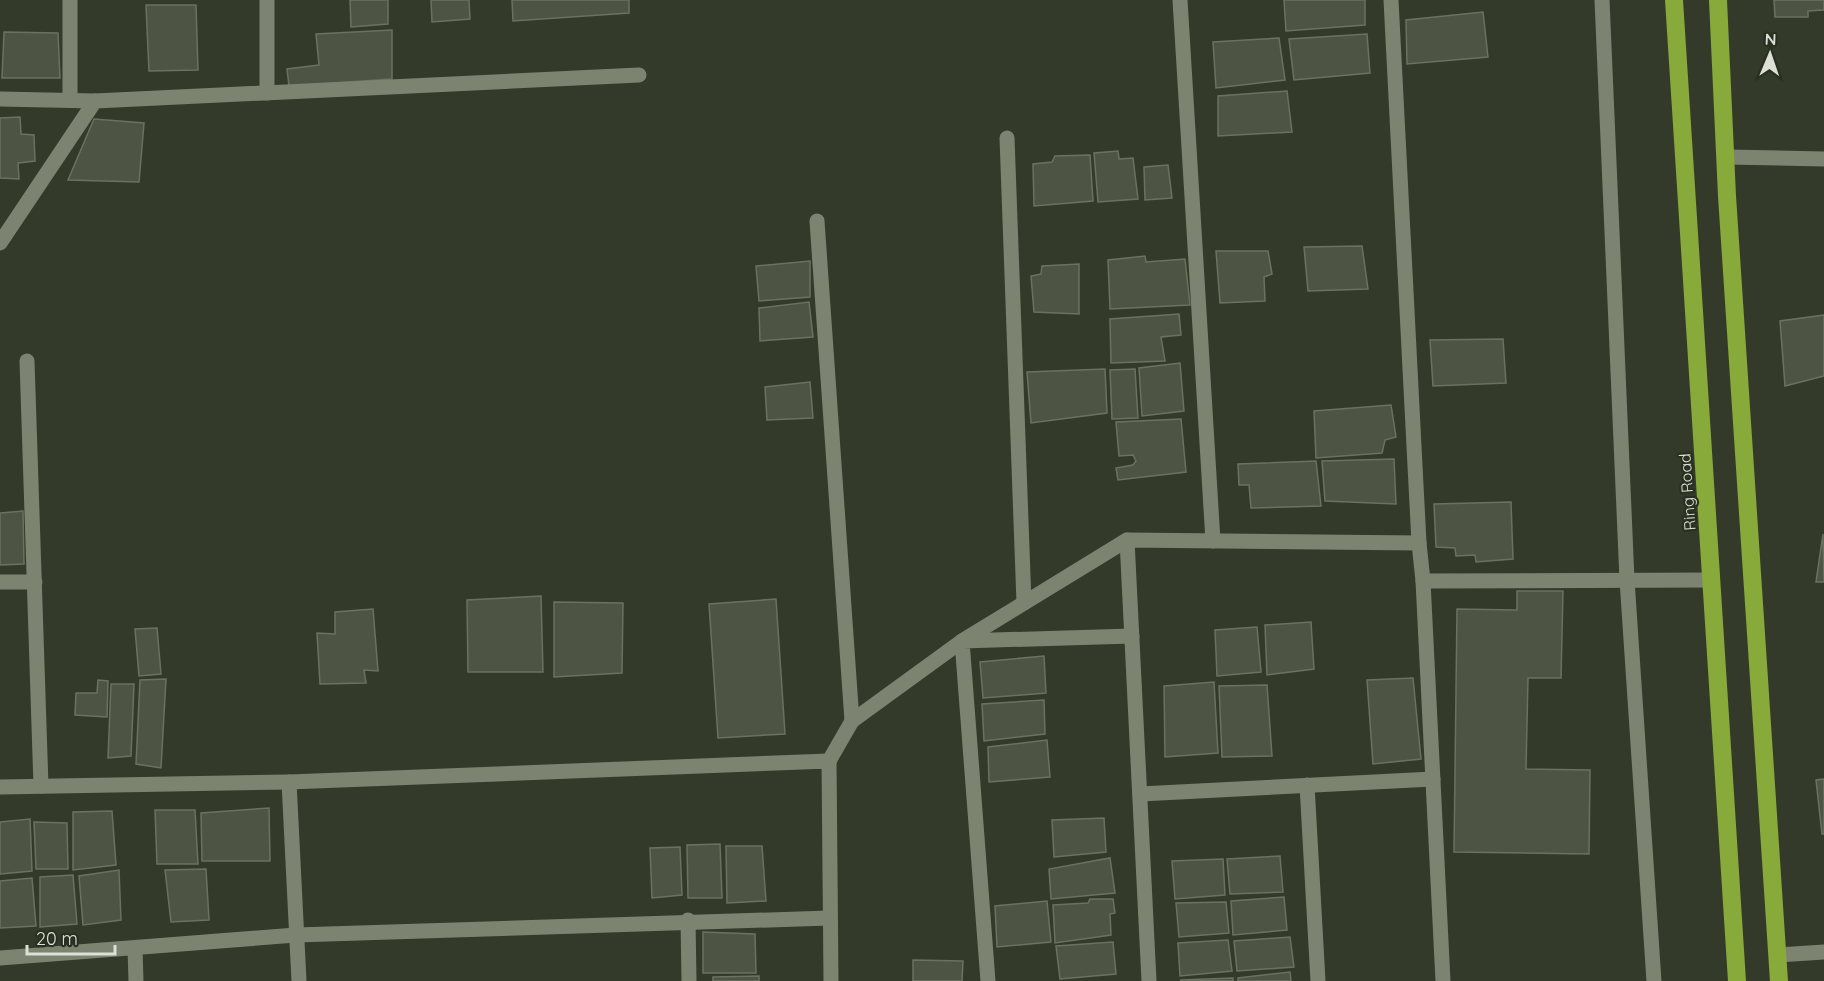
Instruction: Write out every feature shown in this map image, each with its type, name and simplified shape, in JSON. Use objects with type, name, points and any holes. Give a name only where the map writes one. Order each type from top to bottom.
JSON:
[{"type":"highway","name":"Ring Road","points":[[1674,0],[1737,981]]},
{"type":"highway","points":[[1718,0],[1779,981]]},
{"type":"street","points":[[70,0],[70,100]]},
{"type":"street","points":[[267,0],[267,93]]},
{"type":"street","points":[[1180,0],[1213,541]]},
{"type":"street","points":[[1391,0],[1443,981]]},
{"type":"street","points":[[1602,0],[1627,580],[1654,981]]},
{"type":"street","points":[[0,99],[95,101],[639,75]]},
{"type":"street","points":[[0,243],[95,101]]},
{"type":"street","points":[[1007,138],[1024,603]]},
{"type":"street","points":[[1726,157],[1824,159]]},
{"type":"street","points":[[818,221],[852,721]]},
{"type":"street","points":[[27,361],[41,786]]},
{"type":"street","points":[[1127,540],[1149,981]]},
{"type":"street","points":[[831,981],[829,761],[852,721],[962,641],[1127,540],[1419,543]]},
{"type":"street","points":[[1423,581],[1712,580]]},
{"type":"street","points":[[0,582],[35,582]]},
{"type":"street","points":[[962,641],[1132,636]]},
{"type":"street","points":[[962,641],[988,981]]},
{"type":"street","points":[[0,787],[289,782],[829,761]]},
{"type":"street","points":[[1140,794],[1433,779]]},
{"type":"street","points":[[289,782],[299,981]]},
{"type":"street","points":[[1308,785],[1318,981]]},
{"type":"street","points":[[0,958],[296,935],[688,920],[829,918]]},
{"type":"street","points":[[688,920],[689,981]]},
{"type":"street","points":[[135,948],[136,981]]},
{"type":"street","points":[[1778,955],[1824,952]]},
{"type":"building","points":[[350,0],[388,0],[388,24],[351,27]]},
{"type":"building","points":[[431,0],[469,0],[470,19],[432,22]]},
{"type":"building","points":[[512,0],[629,0],[629,13],[513,21]]},
{"type":"building","points":[[1284,0],[1365,0],[1365,25],[1286,31]]},
{"type":"building","points":[[1774,0],[1824,0],[1824,10],[1808,11],[1808,17],[1775,17]]},
{"type":"building","points":[[146,5],[196,5],[198,70],[149,71]]},
{"type":"building","points":[[1483,12],[1488,57],[1407,64],[1406,20]]},
{"type":"building","points":[[392,30],[392,79],[289,86],[287,69],[319,65],[316,34]]},
{"type":"building","points":[[4,32],[58,33],[60,78],[2,78]]},
{"type":"building","points":[[1367,34],[1370,73],[1294,80],[1289,39]]},
{"type":"building","points":[[1279,38],[1285,80],[1216,88],[1213,42]]},
{"type":"building","points":[[1287,91],[1292,132],[1218,136],[1218,96]]},
{"type":"building","points":[[20,117],[21,134],[34,135],[35,161],[18,163],[19,179],[0,178],[0,118]]},
{"type":"building","points":[[94,119],[144,123],[139,182],[68,180]]},
{"type":"building","points":[[1118,151],[1119,159],[1133,158],[1138,199],[1098,202],[1094,153]]},
{"type":"building","points":[[1090,155],[1093,201],[1034,206],[1033,164],[1052,162],[1055,156]]},
{"type":"building","points":[[1168,165],[1172,198],[1145,200],[1144,167]]},
{"type":"building","points":[[1362,246],[1368,289],[1308,291],[1304,247]]},
{"type":"building","points":[[1216,251],[1268,251],[1272,274],[1264,277],[1265,301],[1220,303]]},
{"type":"building","points":[[1145,256],[1146,262],[1185,259],[1190,305],[1110,309],[1108,260]]},
{"type":"building","points":[[810,261],[810,297],[759,301],[756,266]]},
{"type":"building","points":[[1079,264],[1079,314],[1034,312],[1031,276],[1041,274],[1042,266]]},
{"type":"building","points":[[809,302],[813,337],[760,341],[759,308]]},
{"type":"building","points":[[1179,314],[1181,335],[1161,337],[1165,361],[1111,363],[1110,319]]},
{"type":"building","points":[[1824,315],[1824,376],[1785,386],[1780,321]]},
{"type":"building","points":[[1503,339],[1506,383],[1433,386],[1430,340]]},
{"type":"building","points":[[1180,363],[1184,411],[1142,416],[1139,368]]},
{"type":"building","points":[[1105,369],[1107,413],[1031,423],[1027,372]]},
{"type":"building","points":[[1135,369],[1138,418],[1112,419],[1110,370]]},
{"type":"building","points":[[810,382],[813,418],[767,420],[765,387]]},
{"type":"building","points":[[1391,405],[1396,437],[1385,440],[1382,453],[1316,458],[1314,411]]},
{"type":"building","points":[[1181,419],[1186,472],[1118,480],[1116,468],[1133,465],[1136,461],[1133,455],[1119,456],[1116,422]]},
{"type":"building","points":[[1394,459],[1396,504],[1325,501],[1322,461]]},
{"type":"building","points":[[1316,461],[1321,506],[1251,508],[1249,485],[1239,485],[1238,464]]},
{"type":"building","points":[[1511,502],[1513,559],[1476,562],[1475,555],[1456,556],[1455,548],[1436,547],[1434,504]]},
{"type":"building","points":[[23,511],[24,564],[0,565],[0,513]]},
{"type":"building","points":[[1823,534],[1824,582],[1816,582]]},
{"type":"building","points":[[1517,591],[1563,591],[1561,678],[1528,678],[1526,769],[1590,770],[1589,854],[1454,852],[1457,609],[1517,610]]},
{"type":"building","points":[[541,596],[543,672],[468,672],[467,600]]},
{"type":"building","points":[[776,599],[785,734],[718,738],[709,604]]},
{"type":"building","points":[[554,602],[623,603],[622,673],[554,677]]},
{"type":"building","points":[[373,609],[378,671],[364,670],[366,683],[320,684],[317,633],[335,634],[335,612]]},
{"type":"building","points":[[1311,622],[1314,669],[1267,675],[1265,625]]},
{"type":"building","points":[[1257,627],[1261,672],[1217,676],[1215,630]]},
{"type":"building","points":[[157,628],[161,674],[139,676],[135,629]]},
{"type":"building","points":[[1044,656],[1046,693],[983,698],[980,662]]},
{"type":"building","points":[[1413,678],[1421,759],[1373,764],[1367,680]]},
{"type":"building","points":[[166,679],[161,768],[136,764],[140,680]]},
{"type":"building","points":[[98,680],[108,681],[107,717],[75,715],[76,693],[97,693]]},
{"type":"building","points":[[1214,682],[1218,753],[1165,757],[1164,686]]},
{"type":"building","points":[[111,684],[134,684],[131,756],[108,758]]},
{"type":"building","points":[[1267,685],[1272,756],[1222,757],[1219,686]]},
{"type":"building","points":[[1044,700],[1045,734],[984,741],[982,704]]},
{"type":"building","points":[[1047,740],[1050,777],[989,782],[988,747]]},
{"type":"building","points":[[1824,779],[1824,834],[1822,834],[1816,780]]},
{"type":"building","points":[[269,808],[270,861],[202,861],[201,813]]},
{"type":"building","points":[[155,810],[195,810],[198,864],[157,864]]},
{"type":"building","points":[[112,811],[116,865],[73,870],[73,812]]},
{"type":"building","points":[[1104,818],[1106,852],[1054,857],[1052,820]]},
{"type":"building","points":[[30,819],[32,871],[0,874],[0,822]]},
{"type":"building","points":[[34,822],[67,823],[68,869],[36,869]]},
{"type":"building","points":[[720,844],[722,898],[688,898],[687,845]]},
{"type":"building","points":[[726,846],[762,846],[766,901],[727,903]]},
{"type":"building","points":[[680,847],[682,895],[652,898],[650,848]]},
{"type":"building","points":[[1280,856],[1283,892],[1230,894],[1227,859]]},
{"type":"building","points":[[1110,858],[1115,893],[1051,899],[1049,869]]},
{"type":"building","points":[[1223,859],[1225,895],[1175,899],[1172,861]]},
{"type":"building","points":[[206,869],[209,920],[171,922],[165,870]]},
{"type":"building","points":[[119,870],[121,920],[83,925],[79,876]]},
{"type":"building","points":[[73,875],[77,924],[40,927],[40,877]]},
{"type":"building","points":[[32,878],[36,926],[0,928],[0,881]]},
{"type":"building","points":[[1284,897],[1287,930],[1233,935],[1231,901]]},
{"type":"building","points":[[1090,899],[1113,899],[1115,913],[1110,914],[1111,935],[1055,943],[1053,905],[1088,903]]},
{"type":"building","points":[[1047,901],[1051,942],[997,947],[995,906]]},
{"type":"building","points":[[1226,902],[1229,933],[1179,937],[1176,903]]},
{"type":"building","points":[[703,932],[755,934],[756,973],[703,973]]},
{"type":"building","points":[[1290,937],[1294,967],[1237,971],[1234,941]]},
{"type":"building","points":[[1228,940],[1232,971],[1180,976],[1178,943]]},
{"type":"building","points":[[1113,942],[1116,974],[1060,979],[1056,946]]},
{"type":"building","points":[[913,960],[963,961],[962,981],[913,981]]},
{"type":"building","points":[[1290,972],[1291,981],[1238,981],[1238,978]]},
{"type":"building","points":[[759,976],[759,981],[713,981],[713,977]]},
{"type":"building","points":[[1233,978],[1233,981],[1180,980]]}]
